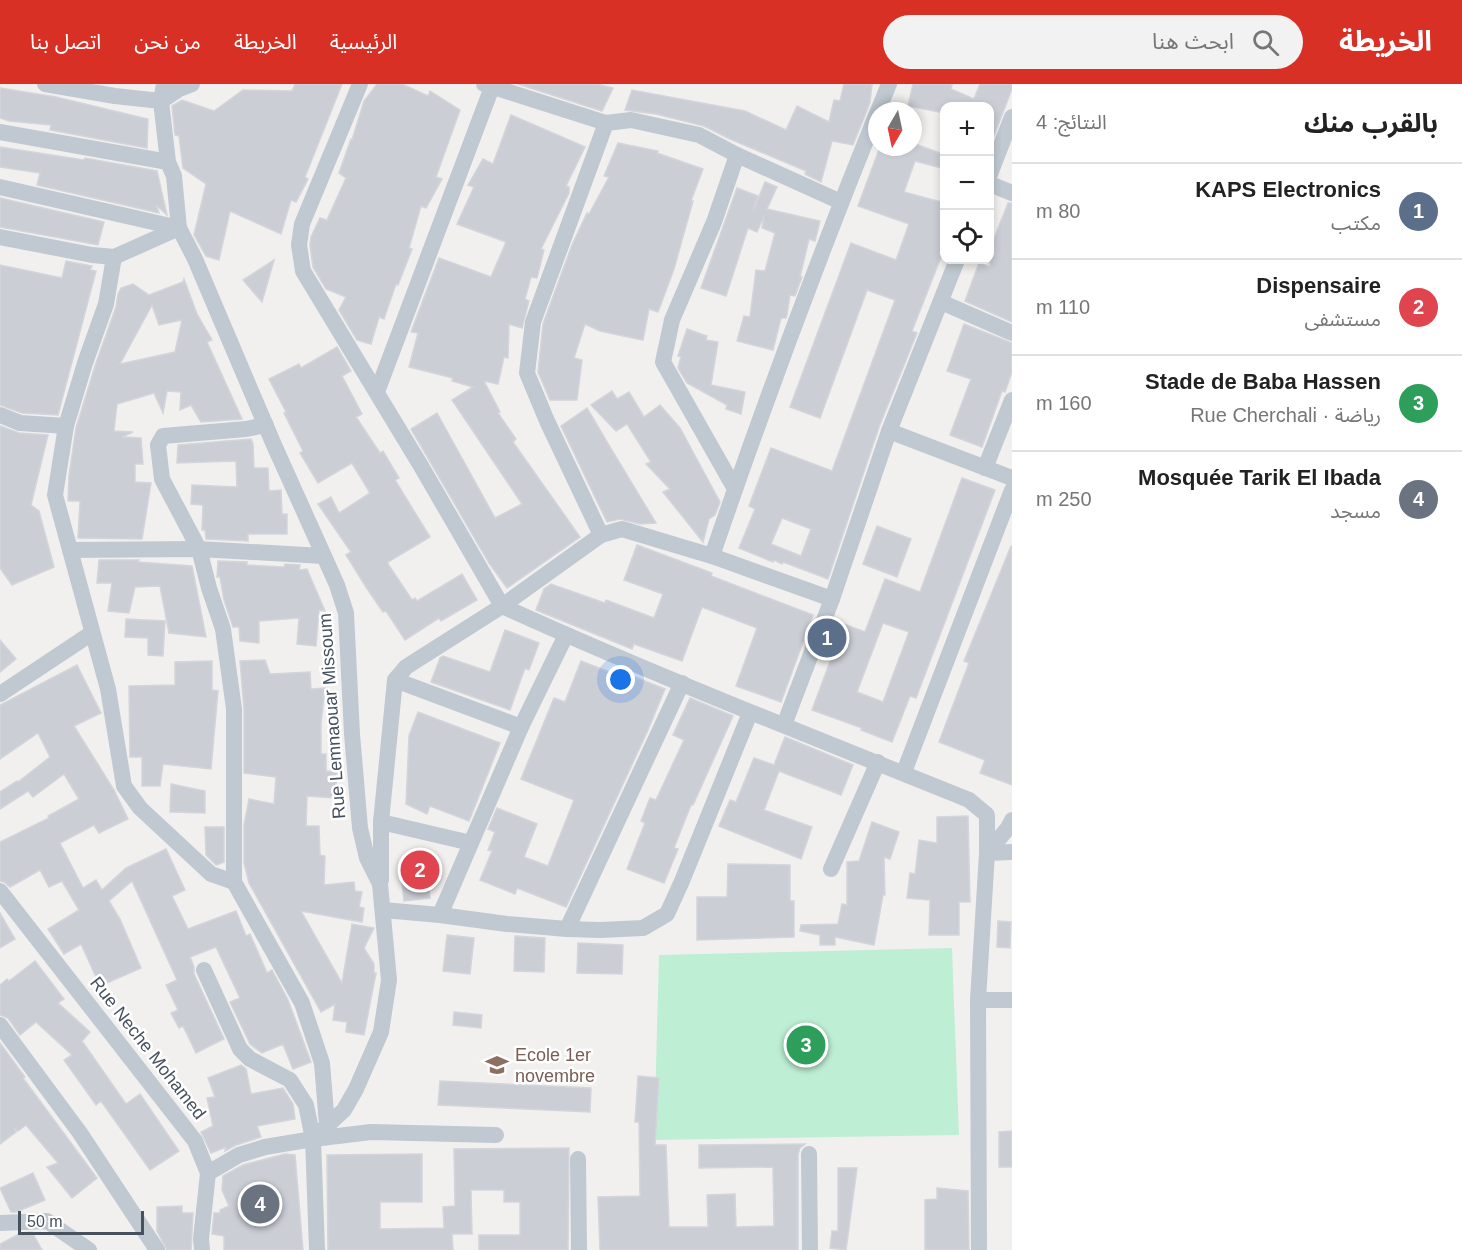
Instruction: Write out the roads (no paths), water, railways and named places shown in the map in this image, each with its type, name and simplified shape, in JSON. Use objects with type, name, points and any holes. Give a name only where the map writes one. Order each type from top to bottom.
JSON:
[{"type":"street","points":[[45,84],[161,101],[179,89],[192,84]]},
{"type":"street","name":"Rue Lemnaouar Missoum","points":[[164,84],[161,101],[168,162],[174,176],[179,228],[195,259],[337,585],[346,613],[352,734],[360,828],[367,858],[380,884],[389,980],[381,1032],[356,1089],[344,1110],[313,1139]]},
{"type":"street","points":[[360,84],[302,224],[299,245],[303,271],[377,392],[502,606],[750,713],[904,772],[969,800],[987,815],[987,853],[978,1000],[979,1250]]},
{"type":"street","points":[[882,102],[889,84]]},
{"type":"street","points":[[377,392],[488,85],[606,123],[632,120],[699,135],[737,155],[841,202]]},
{"type":"street","points":[[994,164],[1012,117]]},
{"type":"street","points":[[601,535],[527,373],[533,322],[606,123]]},
{"type":"street","points":[[0,132],[168,162]]},
{"type":"street","points":[[712,556],[841,202],[868,136]]},
{"type":"street","points":[[735,489],[663,362],[672,320],[714,222],[737,155]]},
{"type":"street","points":[[994,186],[1012,194]]},
{"type":"street","points":[[0,187],[179,228]]},
{"type":"street","points":[[0,237],[92,255],[114,257],[179,228]]},
{"type":"street","points":[[114,257],[106,304],[66,426],[56,495],[108,689],[124,786],[140,808],[210,874],[234,882]]},
{"type":"street","points":[[784,725],[832,598],[889,431],[955,264]]},
{"type":"street","points":[[941,302],[1012,333]]},
{"type":"street","points":[[985,468],[1012,400]]},
{"type":"street","points":[[0,415],[20,423],[66,426]]},
{"type":"street","points":[[266,425],[163,436],[158,445],[162,479],[199,549],[208,588],[224,629],[234,709],[234,882],[302,1003],[322,1063],[327,1125]]},
{"type":"street","points":[[889,431],[1012,478]]},
{"type":"street","points":[[904,772],[1012,490]]},
{"type":"street","points":[[380,884],[381,822],[395,681],[406,667],[502,606],[601,535],[622,529],[712,556],[832,598]]},
{"type":"street","points":[[70,550],[199,549],[323,556]]},
{"type":"street","points":[[0,694],[92,633]]},
{"type":"street","points":[[440,915],[521,727],[566,635]]},
{"type":"street","points":[[395,681],[521,727]]},
{"type":"street","points":[[567,929],[682,683]]},
{"type":"street","points":[[383,910],[567,929],[643,928],[667,914],[750,713]]},
{"type":"street","points":[[831,869],[878,762]]},
{"type":"street","points":[[987,853],[1012,820]]},
{"type":"street","points":[[381,822],[471,843]]},
{"type":"street","points":[[987,853],[1012,852]]},
{"type":"street","name":"Rue Neche Mohamed","points":[[0,891],[195,1141],[208,1173],[201,1239],[202,1250]]},
{"type":"street","points":[[204,970],[240,1049],[250,1059],[290,1080],[306,1105],[313,1139],[317,1250]]},
{"type":"street","points":[[978,1000],[1012,1000]]},
{"type":"street","points":[[0,1025],[80,1133],[157,1250]]},
{"type":"street","points":[[208,1173],[239,1155],[313,1139],[371,1132],[496,1135]]},
{"type":"street","points":[[809,1154],[810,1250]]},
{"type":"street","points":[[578,1159],[579,1250]]},
{"type":"street","points":[[0,1223],[47,1221],[89,1250]]},
{"type":"place","name":"KAPS Electronics","points":[[827,638]]},
{"type":"place","name":"Dispensaire","points":[[420,870]]},
{"type":"place","name":"Stade de Baba Hassen","points":[[806,1045]]},
{"type":"place","name":"Ecole 1er novembre","points":[[497,1065]]},
{"type":"place","name":"Mosquée Tarik El Ibada","points":[[260,1204]]}]
